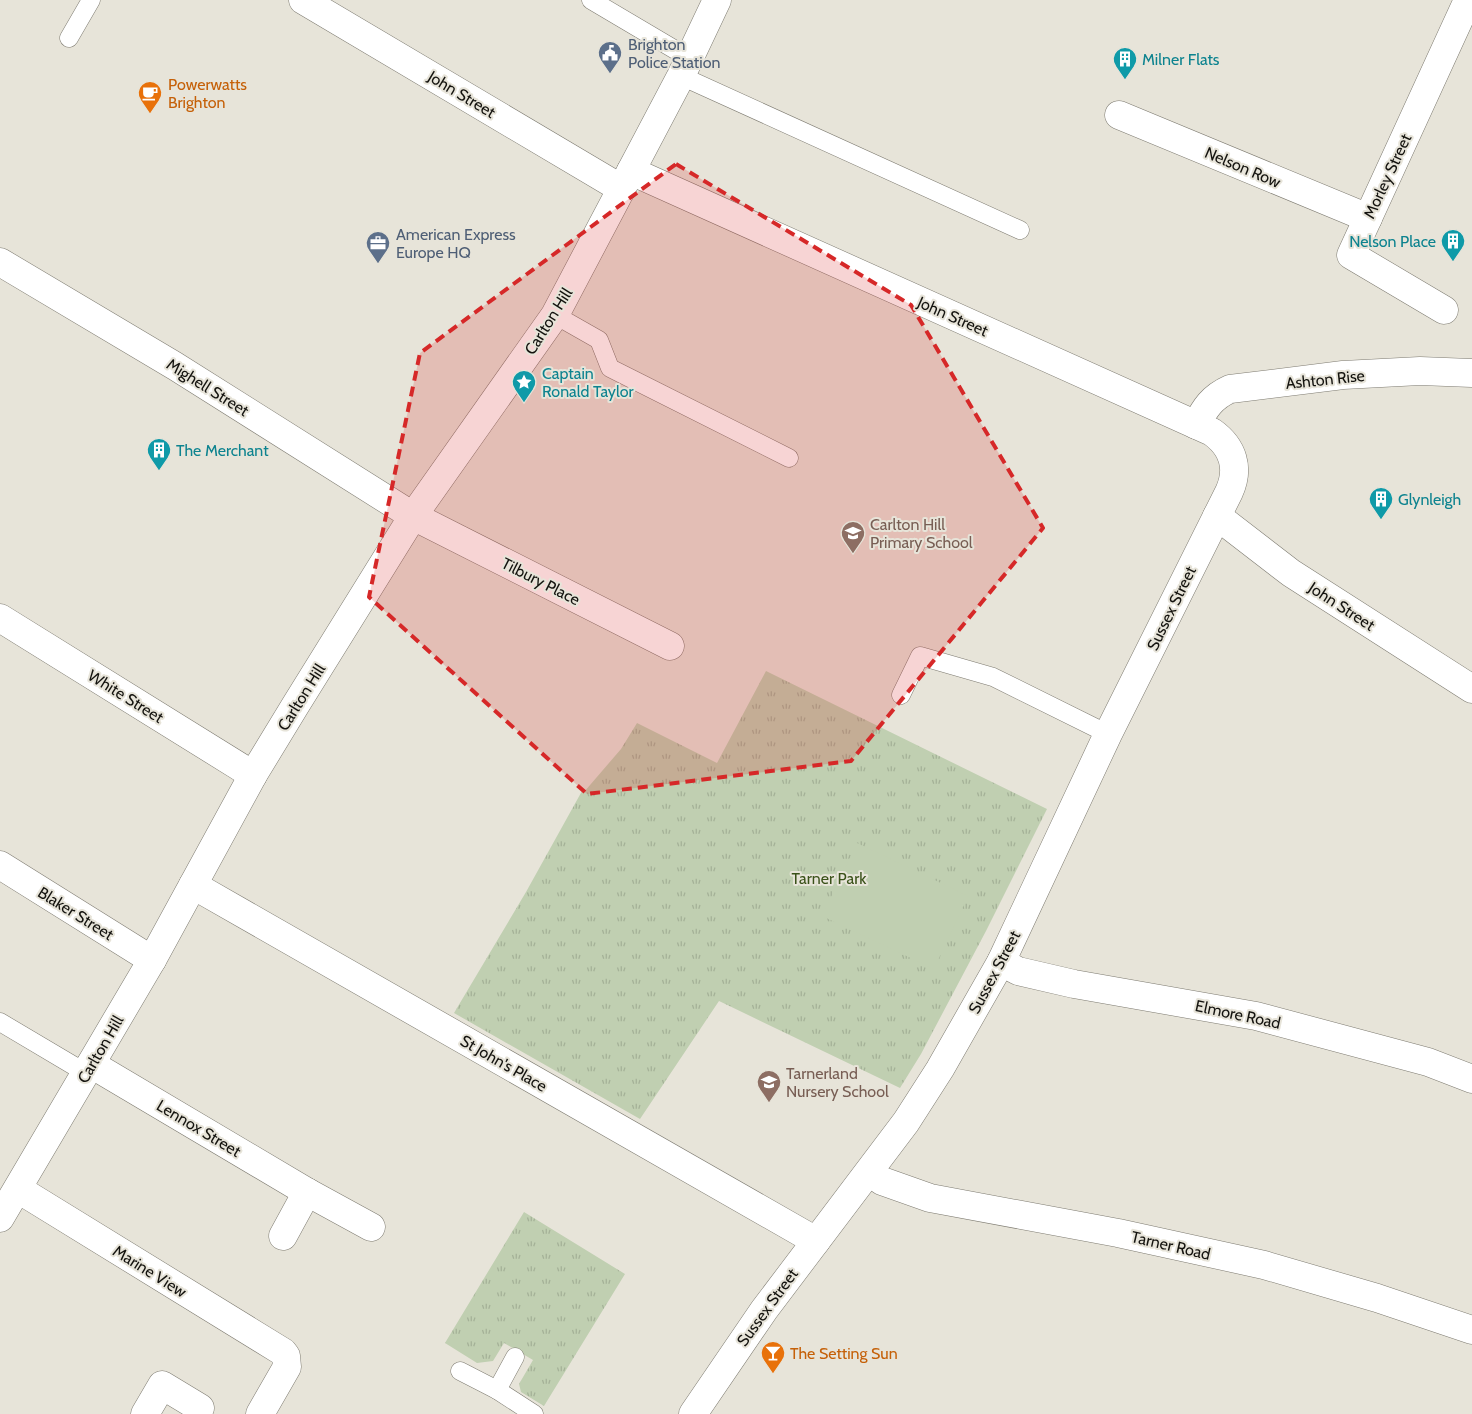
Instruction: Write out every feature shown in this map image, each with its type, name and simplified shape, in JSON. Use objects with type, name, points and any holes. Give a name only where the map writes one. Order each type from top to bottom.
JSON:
[{"type":"street","name":"John Street","points":[[303,0],[626,180],[1196,425],[1219,437],[1232,454],[1235,472],[1223,504],[1291,573],[1472,690]]},
{"type":"street","name":"Carlton Hill","points":[[0,1218],[152,960],[253,775],[413,516],[555,316],[685,67],[716,0]]},
{"type":"street","name":"Morley Street","points":[[1444,310],[1351,254],[1468,0]]},
{"type":"street","name":"Nelson Row","points":[[1119,115],[1368,218]]},
{"type":"street","name":"Mighell Street","points":[[0,262],[175,366],[413,516]]},
{"type":"street","name":"Ashton Rise","points":[[1196,425],[1210,401],[1221,392],[1230,389],[1353,375],[1420,371],[1472,373]]},
{"type":"street","name":"Sussex Street","points":[[702,1411],[764,1310],[906,1122],[940,1069],[1002,962],[1108,734],[1223,504]]},
{"type":"street","name":"Tilbury Place","points":[[413,516],[670,646]]},
{"type":"street","name":"White Street","points":[[0,618],[253,775]]},
{"type":"street","name":"Blaker Street","points":[[0,865],[152,960]]},
{"type":"street","name":"St John's Place","points":[[193,885],[816,1241]]},
{"type":"street","name":"Elmore Road","points":[[1002,962],[1018,971],[1074,984],[1256,1016],[1428,1062],[1472,1079]]},
{"type":"street","name":"Lennox Street","points":[[89,1068],[371,1227]]},
{"type":"street","name":"Tarner Road","points":[[869,1172],[882,1182],[930,1198],[1118,1233],[1264,1265],[1377,1298],[1472,1330]]},
{"type":"street","name":"Marine View","points":[[18,1189],[283,1352],[286,1356],[287,1367],[260,1414]]},
{"type":"street","points":[[283,1236],[307,1192]]},
{"type":"street","points":[[145,1414],[162,1385],[200,1408]]},
{"type":"lane","points":[[69,38],[91,0]]},
{"type":"lane","points":[[591,0],[685,67],[1020,230]]},
{"type":"lane","points":[[555,316],[599,340],[610,368],[789,458]]},
{"type":"lane","points":[[901,695],[920,656],[993,677],[1108,734]]},
{"type":"lane","points":[[0,1022],[89,1068]]},
{"type":"lane","points":[[497,1390],[515,1357]]},
{"type":"lane","points":[[460,1371],[497,1390],[534,1414]]},
{"type":"highlighted area","points":[[676,164],[911,305],[1043,528],[851,761],[587,794],[369,597],[420,353]]},
{"type":"green space","name":"Tarner Park","points":[[766,671],[1047,809],[986,931],[921,1054],[900,1088],[719,1001],[640,1119],[454,1013],[526,892],[582,791],[584,792],[621,749],[637,723],[717,763]]},
{"type":"green space","points":[[857,843],[968,896],[934,969],[822,916]]},
{"type":"green space","points":[[524,1212],[625,1274],[544,1406],[521,1392],[519,1384],[533,1360],[504,1343],[493,1361],[477,1363],[445,1343]]},
{"type":"place","name":"Brighton Police Station","points":[[610,74]]},
{"type":"place","name":"Milner Flats","points":[[1125,80]]},
{"type":"place","name":"Powerwatts Brighton","points":[[150,114]]},
{"type":"place","name":"Nelson Place","points":[[1453,262]]},
{"type":"place","name":"American Express Europe HQ","points":[[378,264]]},
{"type":"place","name":"Captain Ronald Taylor","points":[[524,403]]},
{"type":"place","name":"The Merchant","points":[[159,471]]},
{"type":"place","name":"Glynleigh","points":[[1381,520]]},
{"type":"place","name":"Carlton Hill Primary School","points":[[853,554]]},
{"type":"place","name":"Tarnerland Nursery School","points":[[769,1103]]},
{"type":"place","name":"The Setting Sun","points":[[773,1374]]}]
